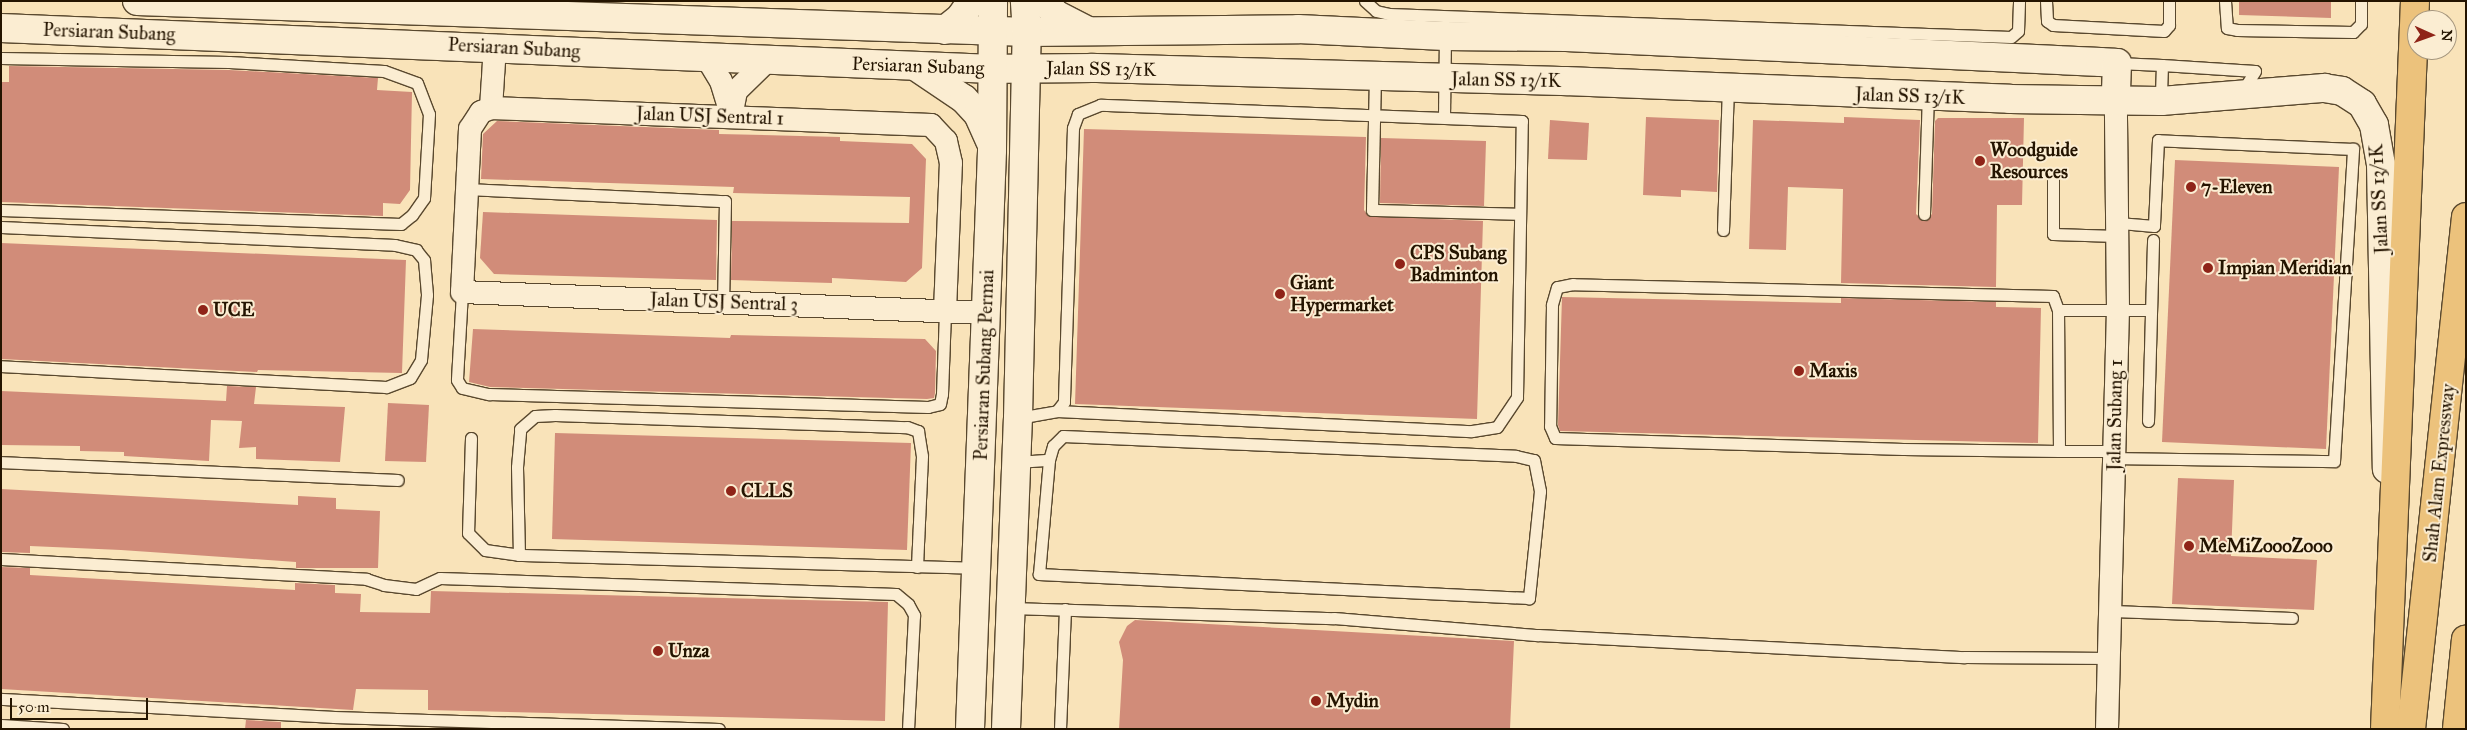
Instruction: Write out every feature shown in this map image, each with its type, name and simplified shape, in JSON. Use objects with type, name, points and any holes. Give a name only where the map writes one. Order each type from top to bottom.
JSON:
[{"type":"highway","points":[[2385,729],[2391,528],[2415,1]]},
{"type":"highway","name":"Shah Alam Expressway","points":[[2412,729],[2466,217]]},
{"type":"highway","points":[[2457,729],[2466,639]]},
{"type":"street","name":"Persiaran Subang","points":[[137,1],[1027,32]]},
{"type":"street","points":[[945,30],[960,18],[972,1]]},
{"type":"street","name":"Persiaran Subang Permai","points":[[970,729],[992,150],[993,1]]},
{"type":"street","name":"Persiaran Subang Permai","points":[[1006,729],[1009,608],[1017,462],[1027,32],[1025,1]]},
{"type":"street","points":[[1045,1],[1055,14],[1088,30]]},
{"type":"street","name":"Jalan SS 13/1K","points":[[1027,32],[1445,26],[1566,37],[1871,42],[2117,63]]},
{"type":"street","name":"Persiaran Subang","points":[[1,28],[496,46],[707,58],[993,69],[1026,68]]},
{"type":"street","points":[[1869,95],[1871,42]]},
{"type":"street","points":[[462,292],[470,129],[481,112],[491,108],[496,46]]},
{"type":"street","points":[[707,58],[726,92],[731,116]]},
{"type":"street","points":[[731,116],[736,91],[768,60]]},
{"type":"street","points":[[2116,101],[2117,63]]},
{"type":"street","points":[[914,65],[948,86],[978,114],[988,132],[992,150]]},
{"type":"street","name":"Jalan SS 13/1K","points":[[1026,68],[1445,78],[1869,95],[2116,101],[2239,97],[2324,88],[2342,90],[2362,104],[2374,126],[2381,164],[2383,430],[2391,528]]},
{"type":"street","name":"Jalan Subang 1","points":[[2107,729],[2112,611],[2118,309],[2116,101]]},
{"type":"street","name":"Jalan USJ Sentral 1","points":[[491,108],[931,125],[939,132],[950,151],[951,163],[945,311]]},
{"type":"street","name":"Jalan USJ Sentral 3","points":[[462,292],[986,313]]},
{"type":"lane","points":[[1365,1],[1376,11],[1445,26],[1444,117]]},
{"type":"lane","points":[[1871,42],[2011,37],[2018,31],[2019,1]]},
{"type":"lane","points":[[2046,1],[2047,21],[2053,25],[2164,31],[2169,25],[2169,1]]},
{"type":"lane","points":[[2225,1],[2227,28],[2237,30],[2353,32],[2361,24],[2361,1]]},
{"type":"lane","points":[[1,58],[229,62],[384,71],[417,83],[429,114],[424,198],[412,215],[401,224],[1,210]]},
{"type":"lane","points":[[2239,97],[2255,71],[2258,60]]},
{"type":"lane","points":[[2117,63],[2255,71]]},
{"type":"lane","points":[[2161,101],[2162,65]]},
{"type":"lane","points":[[1375,77],[1372,210],[1520,214]]},
{"type":"lane","points":[[1724,230],[1728,88]]},
{"type":"lane","points":[[1924,214],[1928,96]]},
{"type":"lane","points":[[1018,418],[1058,411],[1472,431],[1497,427],[1517,397],[1522,121],[1100,105],[1078,114],[1072,128],[1064,402],[1058,411]]},
{"type":"lane","points":[[2053,177],[2053,234],[2118,230],[2154,226],[2158,140],[2353,149],[2334,461],[2059,451],[1571,439],[1555,438],[1550,426],[1552,305],[1558,287],[1573,284],[1748,287],[2053,296],[2058,310],[2059,451]]},
{"type":"lane","points":[[467,189],[725,201],[723,302]]},
{"type":"lane","points":[[1,228],[395,245],[416,250],[424,260],[427,295],[421,360],[410,378],[386,387],[1,366]]},
{"type":"lane","points":[[2148,421],[2153,240]]},
{"type":"lane","points":[[462,292],[457,380],[462,388],[489,394],[928,407],[940,404],[941,399],[945,311]]},
{"type":"lane","points":[[2058,310],[2151,310]]},
{"type":"lane","points":[[519,555],[517,467],[520,430],[535,416],[565,415],[907,427],[918,431],[922,456],[918,567]]},
{"type":"lane","points":[[1063,436],[1516,456],[1534,460],[1540,491],[1529,598],[1039,574],[1049,460],[1053,446],[1063,436]]},
{"type":"lane","points":[[472,438],[468,533],[485,550],[519,555],[977,568]]},
{"type":"lane","points":[[1017,462],[1049,460]]},
{"type":"lane","points":[[1,462],[398,480]]},
{"type":"lane","points":[[1,559],[366,579],[384,585],[416,589],[440,578],[896,594],[908,604],[914,615],[908,729]]},
{"type":"lane","points":[[1009,608],[1334,618],[1538,635],[1964,657],[2110,658]]},
{"type":"lane","points":[[1060,729],[1065,609]]},
{"type":"lane","points":[[2112,611],[2292,618]]},
{"type":"lane","points":[[1,699],[334,717],[719,729]]},
{"type":"lane","points":[[1,725],[64,729]]},
{"type":"building","points":[[2239,1],[2331,1],[2331,18],[2239,15]]},
{"type":"building","points":[[9,66],[229,70],[378,78],[377,90],[412,92],[410,190],[400,204],[383,203],[383,216],[1,202],[1,82],[9,82]]},
{"type":"building","points":[[1646,117],[1719,120],[1717,192],[1681,190],[1681,197],[1643,195]]},
{"type":"building","points":[[1844,117],[1920,120],[1916,214],[1924,221],[1932,214],[1935,121],[1938,118],[2024,118],[2022,205],[1997,205],[1996,287],[1841,283],[1843,189],[1788,187],[1786,250],[1749,249],[1753,120],[1844,123]]},
{"type":"building","points":[[1550,120],[1589,123],[1587,160],[1548,159]]},
{"type":"building","points":[[497,121],[719,130],[719,134],[840,137],[840,141],[912,144],[926,159],[922,268],[906,282],[832,278],[832,283],[731,280],[732,221],[909,223],[910,197],[733,193],[734,187],[481,179],[483,134]]},
{"type":"building","name":"Giant Hypermarket","points":[[1084,129],[1366,137],[1364,210],[1368,216],[1483,221],[1477,419],[1075,404]]},
{"type":"building","points":[[1381,138],[1486,141],[1484,206],[1380,203]]},
{"type":"building","points":[[2175,160],[2339,167],[2326,449],[2162,442]]},
{"type":"building","points":[[483,212],[717,220],[716,280],[494,274],[480,258]]},
{"type":"building","name":"UCE","points":[[1,243],[406,260],[402,373],[258,370],[257,372],[1,359]]},
{"type":"building","name":"Maxis","points":[[1562,297],[1841,303],[1841,298],[1996,302],[1996,307],[2041,308],[2038,443],[1560,431],[1558,425]]},
{"type":"building","points":[[473,329],[730,338],[731,335],[925,339],[936,351],[935,393],[934,398],[927,399],[490,387],[469,382]]},
{"type":"building","points":[[227,386],[256,387],[254,404],[345,407],[340,462],[256,459],[256,447],[239,448],[242,421],[211,420],[209,461],[124,456],[124,452],[80,451],[80,446],[1,445],[1,391],[226,401]]},
{"type":"building","points":[[388,403],[429,405],[426,462],[385,461]]},
{"type":"building","name":"CLLS","points":[[555,433],[911,443],[907,550],[552,539]]},
{"type":"building","points":[[2178,478],[2234,480],[2231,556],[2317,560],[2314,610],[2172,604]]},
{"type":"building","points":[[1,489],[298,505],[298,496],[336,498],[336,509],[380,511],[378,568],[296,568],[296,562],[30,546],[30,553],[1,552]]},
{"type":"building","points":[[1,567],[30,568],[30,575],[295,590],[295,583],[335,585],[335,593],[361,594],[360,612],[430,613],[431,591],[888,602],[885,721],[428,710],[428,690],[356,689],[353,710],[1,689]]},
{"type":"building","name":"Mydin","points":[[1135,620],[1514,641],[1510,729],[1119,729],[1123,660],[1119,642],[1127,626]]},
{"type":"building","points":[[246,720],[281,722],[281,729],[245,729]]},
{"type":"place","name":"Woodguide Resources","points":[[1980,161]]},
{"type":"place","name":"7-Eleven","points":[[2191,187]]},
{"type":"place","name":"CPS Subang Badminton","points":[[1400,264]]},
{"type":"place","name":"Impian Meridian","points":[[2208,268]]},
{"type":"place","name":"Giant Hypermarket","points":[[1280,294]]},
{"type":"place","name":"UCE","points":[[203,310]]},
{"type":"place","name":"Maxis","points":[[1799,371]]},
{"type":"place","name":"CLLS","points":[[731,491]]},
{"type":"place","name":"MeMiZoooZooo","points":[[2189,546]]},
{"type":"place","name":"Unza","points":[[658,651]]},
{"type":"place","name":"Mydin","points":[[1316,701]]}]
